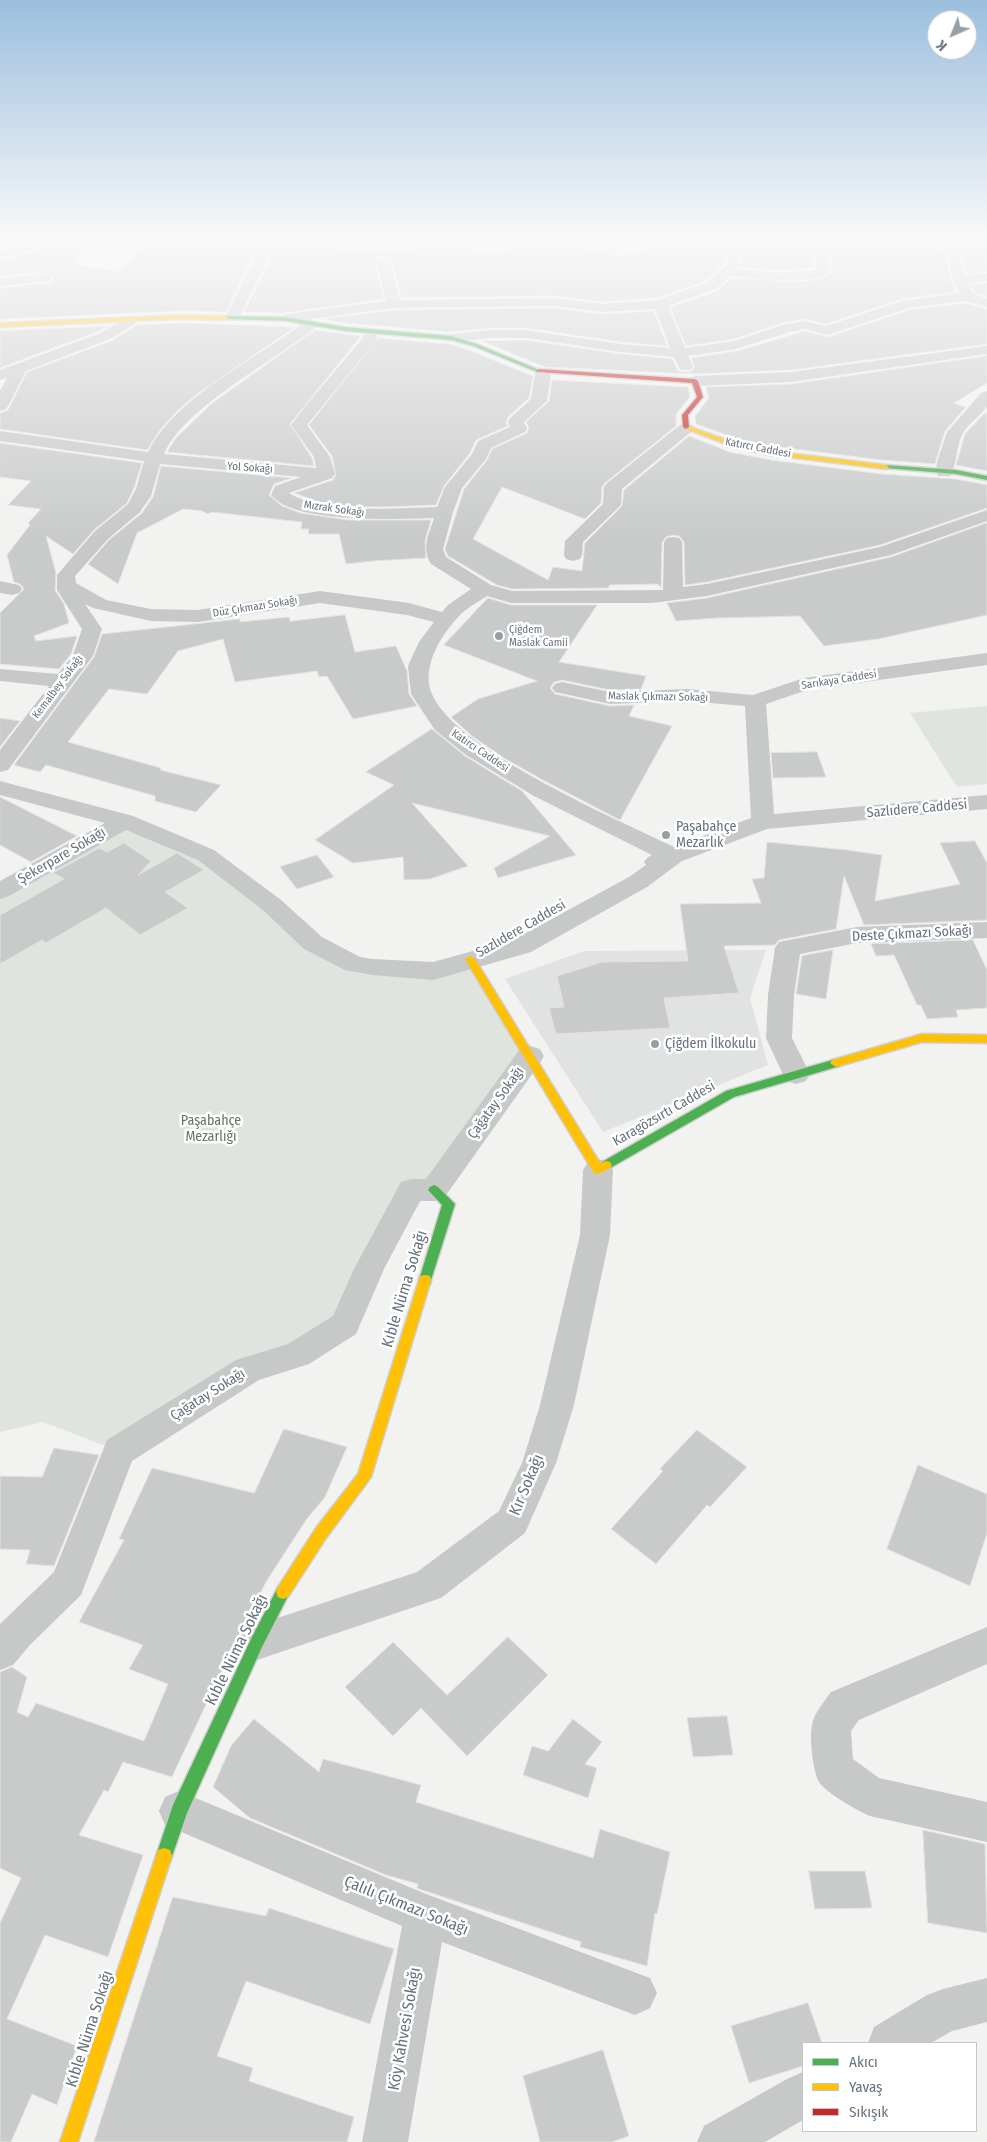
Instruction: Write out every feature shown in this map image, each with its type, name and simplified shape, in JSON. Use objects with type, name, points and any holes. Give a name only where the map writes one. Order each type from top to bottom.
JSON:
[{"type":"street","points":[[0,375],[93,340]]},
{"type":"street","points":[[66,586],[66,575],[107,530],[134,508],[145,491],[154,457],[159,447],[181,420],[235,376],[260,363],[292,340]]},
{"type":"street","points":[[326,474],[322,457],[299,425],[308,410],[336,380],[356,351],[369,340]]},
{"type":"street","points":[[459,340],[475,344],[543,373],[692,381],[792,377],[987,350]]},
{"type":"street","points":[[566,340],[621,348],[680,353],[736,346],[753,340]]},
{"type":"street","points":[[573,555],[574,541],[612,505],[613,487],[686,428],[685,415],[700,396],[675,340]]},
{"type":"street","points":[[0,406],[19,369]]},
{"type":"street","points":[[543,373],[539,402],[516,421],[519,429],[484,445],[480,455],[454,486],[444,512],[434,549],[438,560],[484,589],[511,597],[652,597],[707,590],[885,551],[987,515]]},
{"type":"street","points":[[944,472],[945,462],[956,432],[982,409],[987,396]]},
{"type":"street","name":"Katırcı Caddesi","points":[[686,428],[736,446],[771,453],[987,478]]},
{"type":"street","name":"Yol Sokağı","points":[[0,436],[191,463],[326,474]]},
{"type":"street","name":"Mızrak Sokağı","points":[[326,474],[281,490],[280,495],[284,500],[295,503],[357,514],[444,512]]},
{"type":"street","points":[[673,542],[673,594]]},
{"type":"street","name":"Düz Çıkmazı Sokağı","points":[[66,586],[100,604],[151,614],[198,616],[320,597],[409,609],[447,620]]},
{"type":"street","name":"Kemalbey Sokağı","points":[[0,765],[83,656],[92,629],[66,590],[66,586]]},
{"type":"street","name":"Katırcı Caddesi","points":[[484,589],[455,609],[429,642],[418,666],[421,694],[443,725],[474,750],[542,791],[673,856]]},
{"type":"street","name":"Sarıkaya Caddesi","points":[[755,701],[804,684],[987,659]]},
{"type":"street","points":[[0,675],[62,682]]},
{"type":"street","name":"Maslak Çıkmazı Sokağı","points":[[562,688],[610,698],[687,695],[755,701]]},
{"type":"street","points":[[755,701],[763,822]]},
{"type":"street","name":"Sazlıdere Caddesi","points":[[0,788],[124,821],[206,855],[272,905],[313,943],[354,964],[432,971],[522,946],[638,882],[673,856],[763,822],[987,802]]},
{"type":"street","points":[[857,814],[928,824],[987,818]]},
{"type":"street","name":"Şekerpare Sokağı","points":[[0,892],[124,821]]},
{"type":"street","name":"Deste Çıkmazı Sokağı","points":[[796,1074],[779,1038],[781,995],[788,948],[857,935],[987,930]]},
{"type":"street","points":[[470,959],[598,1170]]},
{"type":"street","name":"Karagözsırtı Caddesi","points":[[598,1170],[730,1094],[922,1038],[987,1039]]},
{"type":"street","name":"Çağatay Sokağı","points":[[0,1652],[17,1632],[68,1583],[119,1451],[248,1370],[298,1354],[345,1325],[369,1269],[411,1190],[434,1190],[530,1056]]},
{"type":"street","name":"Kır Sokağı","points":[[257,1642],[428,1586],[512,1522],[539,1464],[557,1406],[595,1236],[598,1170]]},
{"type":"street","name":"Kıble Nüma Sokağı","points":[[69,2142],[179,1811],[257,1642],[282,1595],[321,1533],[364,1477],[449,1204],[434,1190]]},
{"type":"street","points":[[987,1645],[845,1706],[831,1726],[834,1769],[870,1796],[987,1822]]},
{"type":"street","name":"Çalılı Çıkmazı Sokağı","points":[[179,1811],[425,1915],[635,1993]]},
{"type":"street","name":"Köy Kahvesi Sokağı","points":[[386,2142],[425,1915]]},
{"type":"street","points":[[892,2042],[943,2011],[987,2000]]},
{"type":"street","points":[[720,2142],[802,2096]]},
{"type":"shaded area","name":"Çiğdem İlkokulu","points":[[766,950],[750,998],[768,1065],[603,1132],[505,979],[584,951]]},
{"type":"green space","points":[[987,706],[987,784],[957,787],[910,713]]},
{"type":"green space","name":"Paşabahçe Mezarlığı","points":[[125,821],[206,855],[354,964],[432,971],[470,959],[530,1056],[336,1316],[119,1451],[43,1422],[0,1432],[0,895]]},
{"type":"building","points":[[0,340],[75,340],[0,368]]},
{"type":"building","points":[[276,340],[197,394],[177,411],[160,430],[147,450],[0,429],[0,413],[8,410],[27,372],[111,341]]},
{"type":"building","points":[[301,340],[358,340],[290,424],[312,458],[314,466],[167,452],[176,438],[211,404]]},
{"type":"building","points":[[376,340],[450,344],[533,376],[529,398],[508,417],[506,422],[508,426],[476,440],[470,453],[444,486],[436,505],[341,506],[322,503],[294,493],[333,480],[336,475],[332,456],[309,425]]},
{"type":"building","points":[[526,340],[621,354],[673,359],[678,371],[690,372],[695,367],[691,358],[737,351],[775,340],[987,340],[987,344],[791,370],[695,374],[545,367],[482,341]]},
{"type":"building","points":[[607,340],[665,340],[667,346]]},
{"type":"building","points":[[684,340],[727,340],[686,346]]},
{"type":"building","points":[[987,356],[987,383],[954,403],[966,407],[945,431],[935,464],[882,460],[771,446],[741,440],[696,424],[695,416],[709,398],[706,387],[791,384]]},
{"type":"building","points":[[552,380],[688,387],[690,397],[676,414],[676,426],[606,482],[602,487],[601,503],[585,519],[502,487],[473,539],[548,580],[553,567],[582,571],[585,543],[622,506],[624,490],[689,436],[730,452],[771,460],[882,474],[956,479],[987,485],[987,508],[880,545],[707,582],[685,585],[684,542],[679,536],[673,535],[666,537],[662,542],[661,588],[658,584],[610,585],[608,588],[512,589],[497,585],[448,556],[445,549],[464,489],[487,460],[492,449],[527,433],[529,428],[526,422],[549,401]]},
{"type":"building","points":[[987,413],[987,471],[956,465],[965,434]]},
{"type":"building","points":[[0,443],[142,463],[127,503],[94,530],[73,554],[46,536],[56,573],[55,590],[64,604],[69,623],[34,636],[36,641],[77,636],[71,654],[59,669],[0,664],[0,613],[24,589],[20,584],[14,582],[7,555],[30,525],[28,523],[41,509],[8,505],[31,481],[0,477]]},
{"type":"building","points":[[161,466],[292,478],[274,484],[269,495],[282,506],[300,513],[348,520],[431,520],[425,541],[426,558],[346,564],[339,534],[308,534],[309,529],[301,529],[302,522],[212,512],[208,514],[202,511],[183,509],[137,533],[118,584],[88,564],[109,540],[142,513],[153,497]]},
{"type":"building","points":[[987,523],[987,615],[878,639],[824,646],[800,616],[676,621],[667,603],[707,598],[891,557]]},
{"type":"building","points":[[488,598],[511,605],[597,605],[559,662],[646,676],[641,689],[610,690],[562,680],[554,682],[550,688],[555,694],[610,706],[634,705],[629,716],[672,726],[620,820],[504,758],[472,736],[451,717],[478,699],[537,681],[444,645]]},
{"type":"building","points":[[345,615],[355,652],[396,646],[407,671],[409,694],[417,706],[353,719],[327,676],[319,677],[317,671],[235,682],[223,639],[178,651],[147,694],[109,689],[68,742],[161,768],[160,770],[221,785],[196,812],[155,801],[155,796],[46,765],[40,772],[14,765],[94,657],[102,634],[240,619],[240,622],[289,617],[290,621]]},
{"type":"building","points":[[0,718],[20,721],[0,747]]},
{"type":"building","points":[[432,729],[465,756],[522,791],[576,855],[498,878],[494,868],[550,836],[412,803],[468,866],[430,879],[404,880],[403,857],[353,863],[315,840],[394,785],[366,772]]},
{"type":"building","points":[[817,752],[826,777],[773,778],[771,753]]},
{"type":"building","points":[[0,797],[77,836],[31,862],[0,845]]},
{"type":"building","points":[[975,841],[987,863],[987,920],[864,925],[844,876],[836,929],[779,940],[775,945],[724,946],[739,993],[664,998],[670,1028],[556,1034],[549,1008],[564,1007],[557,976],[602,962],[688,961],[680,904],[761,903],[752,879],[764,878],[767,842],[882,855],[875,901],[960,884],[940,843]]},
{"type":"building","points":[[124,843],[151,861],[138,875],[177,853],[204,870],[165,892],[188,908],[140,935],[106,908],[46,943],[42,940],[0,964],[0,915],[64,879],[53,873],[99,848],[107,852]]},
{"type":"building","points":[[317,855],[334,877],[297,889],[280,867]]},
{"type":"building","points":[[973,940],[987,970],[987,1008],[956,1010],[958,1017],[927,1019],[921,1005],[917,1005],[894,955],[876,956],[871,944]]},
{"type":"building","points":[[833,950],[826,999],[796,994],[802,956]]},
{"type":"building","points":[[284,1429],[347,1447],[325,1497],[306,1520],[266,1582],[242,1628],[172,1777],[123,1762],[108,1792],[104,1790],[79,1835],[143,1855],[108,1957],[45,1935],[7,2019],[77,2046],[57,2105],[32,2094],[11,2142],[0,2142],[0,1923],[21,1878],[0,1868],[0,1672],[12,1667],[27,1677],[17,1712],[28,1717],[36,1703],[144,1741],[168,1684],[129,1669],[143,1645],[79,1622],[124,1540],[119,1539],[152,1468],[254,1493]]},
{"type":"building","points":[[697,1430],[747,1467],[710,1507],[707,1505],[656,1564],[611,1529],[663,1471],[660,1469]]},
{"type":"building","points":[[54,1448],[99,1455],[54,1566],[26,1564],[30,1550],[0,1549],[0,1476],[42,1477]]},
{"type":"building","points":[[918,1465],[987,1494],[987,1533],[970,1586],[887,1549]]},
{"type":"building","points":[[508,1637],[548,1675],[467,1756],[421,1708],[393,1736],[345,1687],[393,1642],[447,1695]]},
{"type":"building","points":[[727,1716],[733,1755],[693,1757],[687,1718]]},
{"type":"building","points":[[254,1719],[319,1772],[323,1759],[421,1785],[416,1802],[593,1858],[600,1829],[670,1852],[657,1914],[655,1913],[647,1966],[580,1947],[581,1942],[422,1890],[417,1888],[418,1884],[386,1875],[250,1818],[213,1787],[231,1746]]},
{"type":"building","points":[[573,1719],[602,1742],[585,1764],[597,1768],[588,1798],[523,1775],[532,1746],[548,1751]]},
{"type":"building","points":[[923,1830],[985,1844],[987,1933],[928,1923]]},
{"type":"building","points":[[809,1871],[865,1871],[872,1908],[815,1909]]},
{"type":"building","points":[[173,1897],[266,1916],[269,1908],[394,1949],[370,2024],[246,1981],[217,2056],[253,2068],[249,2081],[354,2117],[347,2142],[94,2142]]},
{"type":"building","points":[[808,2003],[822,2042],[802,2042],[802,2066],[749,2083],[731,2026]]},
{"type":"building","points":[[603,2050],[629,2136],[612,2142],[540,2142],[523,2076]]},
{"type":"traffic: fast","points":[[458,340],[539,371]]},
{"type":"traffic: fast","points":[[886,467],[956,472],[987,478]]},
{"type":"traffic: fast","points":[[606,1165],[730,1094],[836,1063]]},
{"type":"traffic: fast","points":[[425,1280],[449,1204],[434,1190]]},
{"type":"traffic: fast","points":[[164,1856],[179,1811],[257,1642],[283,1592]]},
{"type":"traffic: slow","points":[[686,427],[736,446],[771,453],[886,467]]},
{"type":"traffic: slow","points":[[470,959],[598,1170],[606,1165]]},
{"type":"traffic: slow","points":[[836,1063],[922,1038],[987,1039]]},
{"type":"traffic: slow","points":[[283,1592],[321,1533],[364,1477],[425,1280]]},
{"type":"traffic: slow","points":[[69,2142],[164,1856]]},
{"type":"traffic: jam","points":[[539,371],[695,381],[700,397],[685,415],[686,427]]},
{"type":"place","name":"Çiğdem Maslak Camii","points":[[499,636]]},
{"type":"place","name":"Paşabahçe Mezarlık","points":[[666,835]]},
{"type":"place","name":"Çiğdem İlkokulu","points":[[655,1044]]}]
